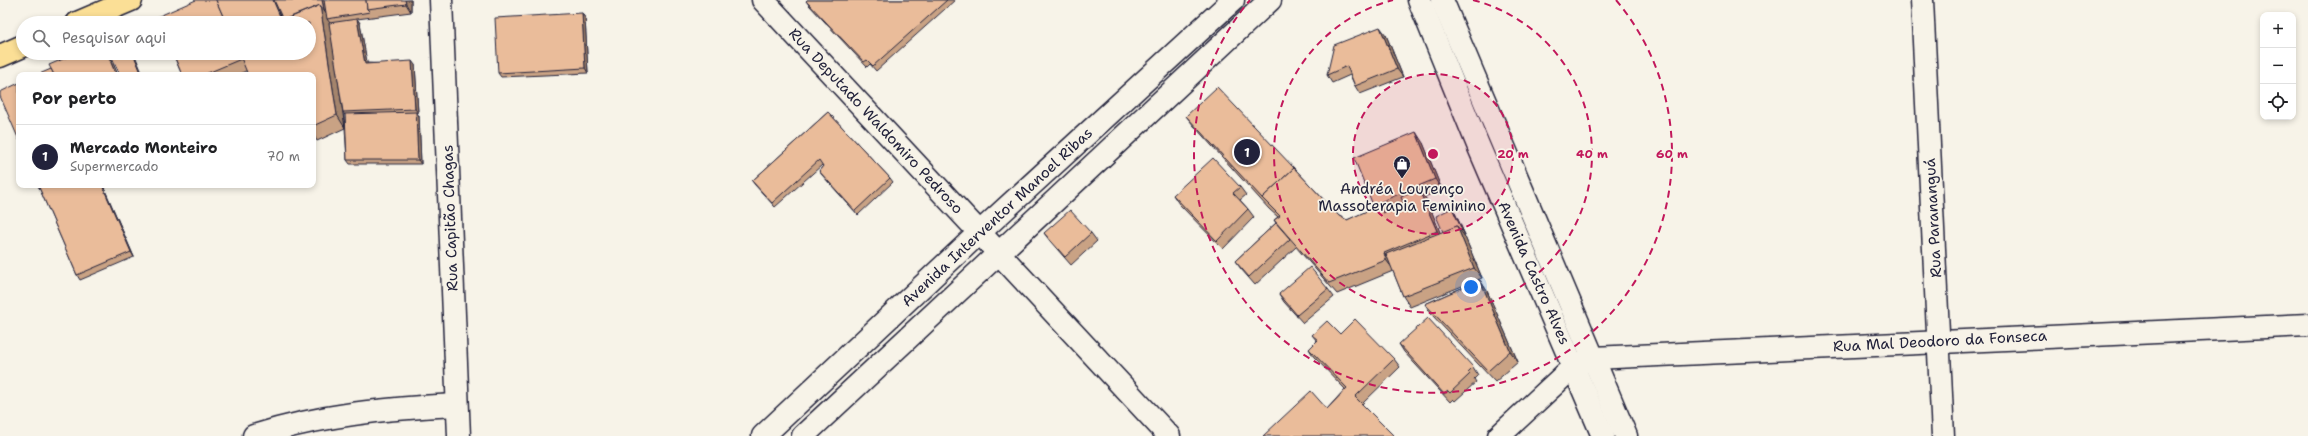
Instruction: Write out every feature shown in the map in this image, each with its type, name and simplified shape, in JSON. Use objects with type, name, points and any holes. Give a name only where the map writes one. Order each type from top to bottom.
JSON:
[{"type":"main road","points":[[93,16],[131,0]]},
{"type":"main road","points":[[0,56],[16,49]]},
{"type":"street","name":"Rua Capitão Chagas","points":[[441,0],[459,436]]},
{"type":"street","name":"Rua Deputado Waldomiro Pedroso","points":[[763,0],[1169,436]]},
{"type":"street","name":"Avenida Interventor Manoel Ribas","points":[[763,436],[980,232],[1233,0]]},
{"type":"street","name":"Avenida Interventor Manoel Ribas","points":[[802,436],[1270,0]]},
{"type":"street","name":"Avenida Castro Alves","points":[[1419,0],[1478,144],[1584,362],[1626,436]]},
{"type":"street","name":"Avenida Castro Alves","points":[[1442,0],[1500,137],[1584,362],[1603,436]]},
{"type":"street","name":"Rua Parananguá","points":[[1922,0],[1943,436]]},
{"type":"street","points":[[1478,144],[1500,137]]},
{"type":"street","name":"Rua Mal Deodoro da Fonseca","points":[[1584,362],[1939,341],[2308,325]]},
{"type":"street","points":[[1499,436],[1584,362]]},
{"type":"street","points":[[254,436],[344,414],[396,408],[457,405]]},
{"type":"building","points":[[196,0],[216,0],[223,16],[159,16]]},
{"type":"building","points":[[216,0],[273,0],[280,16],[223,16]]},
{"type":"building","points":[[274,0],[322,0],[324,10],[320,5],[293,16],[281,16]]},
{"type":"building","points":[[324,0],[366,0],[367,9],[370,12],[327,19]]},
{"type":"building","points":[[366,0],[405,0],[406,4],[367,9]]},
{"type":"building","points":[[947,0],[873,66],[867,60],[864,62],[806,1]]},
{"type":"building","points":[[320,5],[337,115],[316,125],[316,72],[247,72],[242,60],[316,60],[316,16],[294,16]]},
{"type":"building","points":[[582,13],[585,68],[498,73],[495,18]]},
{"type":"building","points":[[357,19],[365,64],[412,61],[415,109],[343,112],[329,23]]},
{"type":"building","points":[[1380,27],[1397,69],[1355,86],[1347,66],[1327,75],[1334,45]]},
{"type":"building","points":[[61,60],[110,60],[115,72],[52,72],[49,65]]},
{"type":"building","points":[[113,60],[136,60],[141,72],[119,72]]},
{"type":"building","points":[[176,60],[239,60],[210,72],[181,72]]},
{"type":"building","points":[[51,69],[52,72],[44,72]]},
{"type":"building","points":[[16,84],[16,133],[0,96],[0,92]]},
{"type":"building","points":[[1217,87],[1294,168],[1262,198],[1186,116]]},
{"type":"building","points":[[416,112],[418,160],[347,160],[345,114]]},
{"type":"building","points":[[828,112],[890,178],[855,211],[819,171],[823,166],[819,160],[772,203],[752,181]]},
{"type":"building","name":"Andréa Lourenço Massoterapia Feminino","points":[[1416,132],[1435,179],[1373,205],[1354,158]]},
{"type":"building","points":[[1213,158],[1240,187],[1233,193],[1248,209],[1217,241],[1173,195]]},
{"type":"building","points":[[1294,168],[1339,216],[1347,220],[1380,205],[1383,213],[1404,204],[1401,197],[1419,190],[1437,231],[1384,253],[1386,260],[1329,283],[1274,220],[1280,216],[1262,198]]},
{"type":"building","points":[[39,188],[103,188],[131,252],[77,275]]},
{"type":"building","points":[[1452,208],[1462,230],[1461,231],[1457,226],[1443,232],[1436,216]]},
{"type":"building","points":[[1070,210],[1091,233],[1065,257],[1044,233]]},
{"type":"building","points":[[1276,223],[1290,239],[1249,277],[1235,261]]},
{"type":"building","points":[[1457,226],[1474,268],[1403,296],[1386,254]]},
{"type":"building","points":[[1310,267],[1328,289],[1297,315],[1279,294]]},
{"type":"building","points":[[1480,280],[1510,351],[1488,371],[1425,304]]},
{"type":"building","points":[[1428,318],[1473,367],[1468,372],[1470,374],[1450,393],[1448,391],[1444,394],[1399,344]]},
{"type":"building","points":[[1355,319],[1394,359],[1355,397],[1394,436],[1263,436],[1311,391],[1327,409],[1347,388],[1309,349],[1318,340],[1312,335],[1327,321],[1340,334]]},
{"type":"place","name":"Mercado Monteiro","points":[[1247,152]]},
{"type":"place","name":"Andréa Lourenço Massoterapia Feminino","points":[[1402,179]]}]
